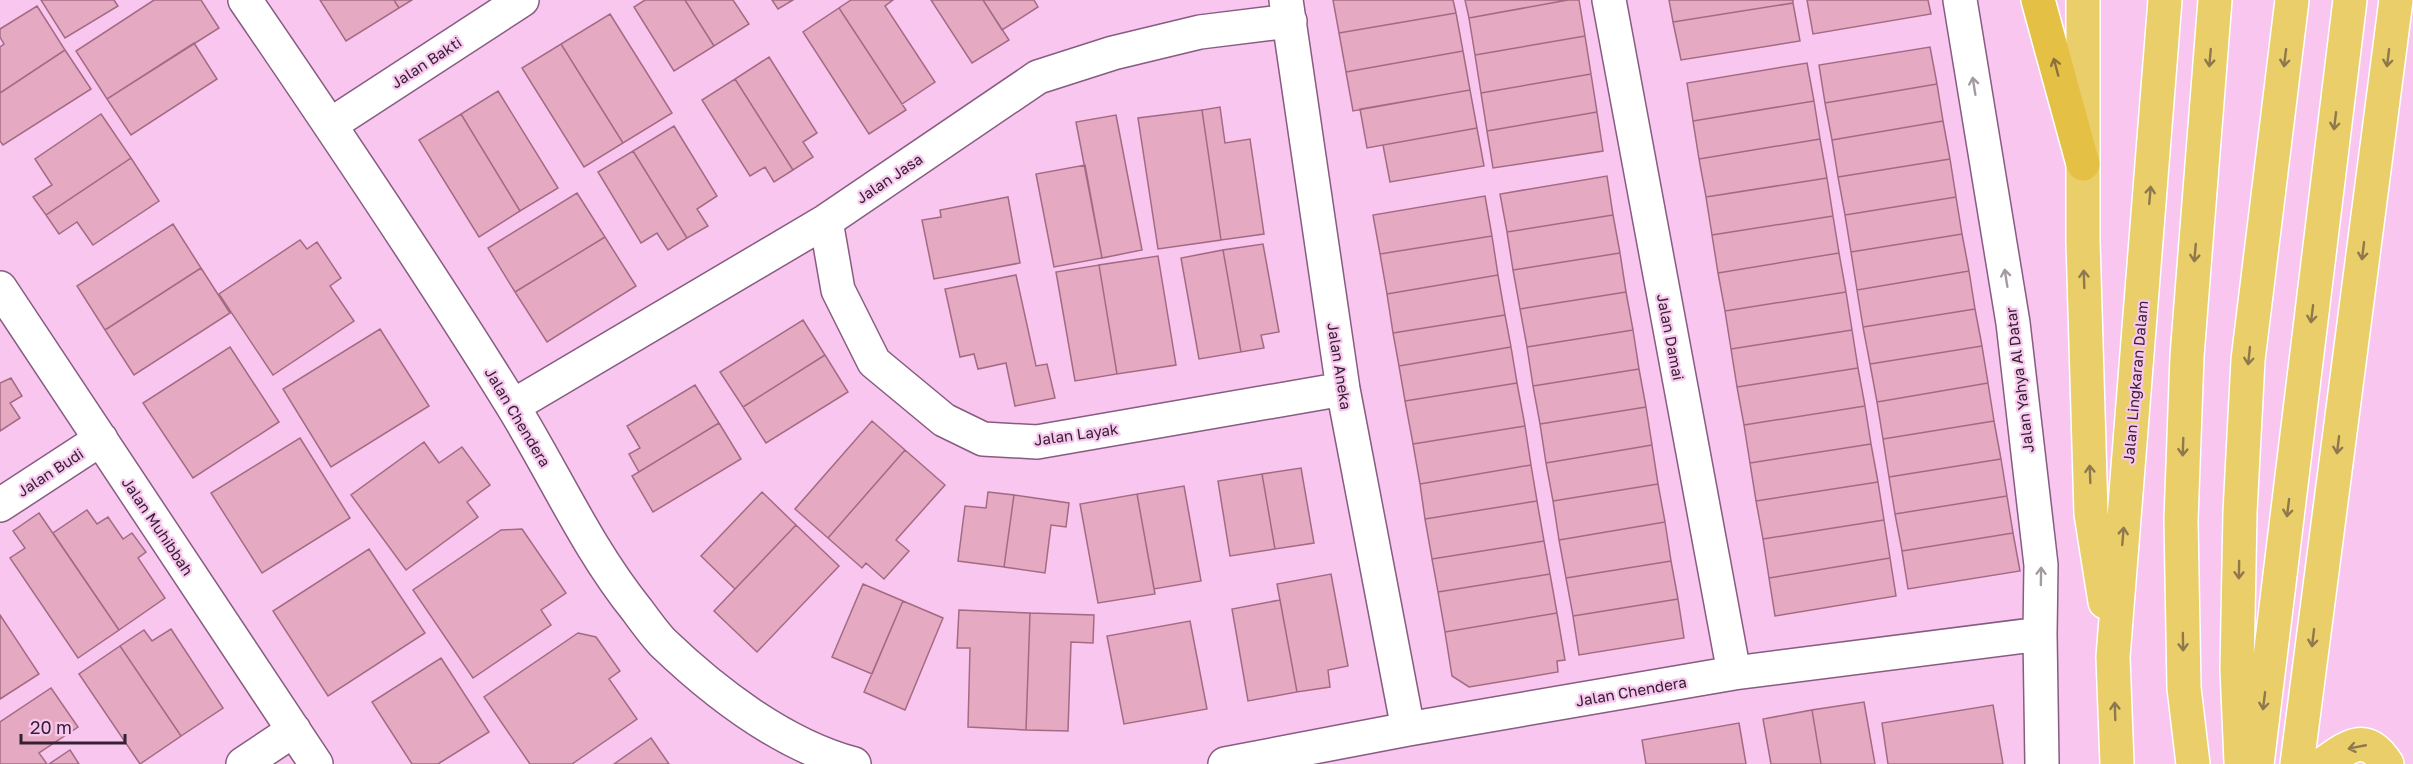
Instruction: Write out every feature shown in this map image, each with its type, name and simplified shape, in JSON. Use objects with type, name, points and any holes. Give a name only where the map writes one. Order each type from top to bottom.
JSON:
[{"type":"highway","points":[[2038,0],[2083,164]]},
{"type":"highway","points":[[2084,0],[2083,241],[2091,514],[2113,657]]},
{"type":"highway","name":"Jalan Lingkaran Dalam","points":[[2117,764],[2113,657],[2165,0]]},
{"type":"highway","points":[[2193,764],[2184,688],[2181,520],[2187,356],[2215,0]]},
{"type":"highway","points":[[2241,764],[2237,658],[2240,512],[2248,360],[2292,0]]},
{"type":"highway","points":[[2257,764],[2350,0]]},
{"type":"highway","points":[[2297,764],[2396,0]]},
{"type":"highway","points":[[2323,764],[2354,745],[2366,744],[2378,750],[2387,764]]},
{"type":"street","name":"Jalan Chendera","points":[[245,0],[330,125],[513,406],[615,583],[661,640],[711,684],[758,721],[839,762]]},
{"type":"street","name":"Jalan Bakti","points":[[330,125],[522,0]]},
{"type":"street","name":"Jalan Damai","points":[[1609,0],[1734,673]]},
{"type":"street","name":"Jalan Yahya Al Datar","points":[[1960,0],[2013,323],[2041,565],[2042,764]]},
{"type":"street","name":"Jalan Jasa","points":[[513,406],[826,221],[1038,77],[1113,53],[1288,11]]},
{"type":"street","name":"Jalan Aneka","points":[[1288,11],[1343,389],[1408,729]]},
{"type":"street","name":"Jalan Layak","points":[[826,221],[838,290],[874,362],[944,420],[983,440],[1037,442],[1343,389]]},
{"type":"street","name":"Jalan Muhibbah","points":[[0,288],[316,764]]},
{"type":"street","name":"Jalan Budi","points":[[0,505],[101,439]]},
{"type":"street","name":"Jalan Chendera","points":[[1225,764],[1408,729],[1734,673],[2040,634]]},
{"type":"street","points":[[243,764],[294,730]]},
{"type":"building","points":[[41,0],[114,0],[118,6],[65,38]]},
{"type":"building","points":[[154,0],[201,0],[219,28],[107,99],[76,51]]},
{"type":"building","points":[[320,0],[394,0],[399,8],[346,41]]},
{"type":"building","points":[[394,0],[412,0],[399,8]]},
{"type":"building","points":[[645,0],[685,0],[714,46],[674,71],[634,7]]},
{"type":"building","points":[[685,0],[733,0],[749,24],[714,46]]},
{"type":"building","points":[[772,0],[793,0],[778,9]]},
{"type":"building","points":[[851,0],[893,0],[885,6],[935,82],[902,104],[839,8]]},
{"type":"building","points":[[931,0],[983,0],[1009,40],[972,63]]},
{"type":"building","points":[[983,0],[1034,0],[1038,7],[1002,30]]},
{"type":"building","points":[[1333,0],[1453,0],[1456,13],[1339,33]]},
{"type":"building","points":[[1465,0],[1568,0],[1469,18]]},
{"type":"building","points":[[1579,0],[1585,36],[1475,55],[1469,18]]},
{"type":"building","points":[[1669,0],[1793,0],[1793,3],[1673,22]]},
{"type":"building","points":[[1807,0],[1928,0],[1931,14],[1813,34]]},
{"type":"building","points":[[1793,3],[1800,41],[1681,60],[1673,22]]},
{"type":"building","points":[[37,6],[65,50],[0,93],[0,47],[4,44],[0,37],[0,29]]},
{"type":"building","points":[[839,8],[906,110],[869,134],[803,32]]},
{"type":"building","points":[[1456,13],[1463,51],[1346,72],[1339,33]]},
{"type":"building","points":[[610,14],[672,113],[623,143],[561,44]]},
{"type":"building","points":[[1585,36],[1591,74],[1481,93],[1475,55]]},
{"type":"building","points":[[194,43],[217,79],[131,135],[107,99]]},
{"type":"building","points":[[561,44],[623,143],[584,167],[522,68]]},
{"type":"building","points":[[1930,47],[1937,84],[1825,103],[1819,65]]},
{"type":"building","points":[[65,50],[91,89],[3,145],[0,141],[0,93]]},
{"type":"building","points":[[1463,51],[1470,90],[1353,111],[1346,72]]},
{"type":"building","points":[[769,57],[817,133],[803,142],[813,157],[793,170],[735,79]]},
{"type":"building","points":[[1807,63],[1814,101],[1693,121],[1687,83]]},
{"type":"building","points":[[1591,74],[1597,112],[1487,131],[1481,93]]},
{"type":"building","points":[[735,79],[793,170],[774,182],[765,167],[750,176],[702,100]]},
{"type":"building","points":[[1937,84],[1943,121],[1832,140],[1825,103]]},
{"type":"building","points":[[1470,90],[1477,128],[1367,148],[1360,109]]},
{"type":"building","points":[[498,91],[558,188],[520,211],[461,114]]},
{"type":"building","points":[[1814,101],[1820,139],[1699,159],[1693,121]]},
{"type":"building","points":[[1220,107],[1225,143],[1250,139],[1264,234],[1221,240],[1202,110]]},
{"type":"building","points":[[1202,110],[1221,240],[1158,249],[1138,118]]},
{"type":"building","points":[[1597,112],[1603,151],[1493,168],[1487,131]]},
{"type":"building","points":[[101,114],[131,158],[46,215],[33,197],[52,185],[35,159]]},
{"type":"building","points":[[461,114],[520,211],[479,237],[419,140]]},
{"type":"building","points":[[1116,115],[1142,250],[1102,258],[1076,122]]},
{"type":"building","points":[[1943,121],[1950,159],[1838,177],[1832,140]]},
{"type":"building","points":[[674,126],[717,196],[697,209],[708,226],[687,238],[633,151]]},
{"type":"building","points":[[1477,128],[1484,166],[1390,182],[1383,145]]},
{"type":"building","points":[[1820,139],[1827,178],[1706,197],[1699,159]]},
{"type":"building","points":[[633,151],[687,238],[668,250],[657,233],[641,243],[598,172]]},
{"type":"building","points":[[131,158],[159,201],[93,245],[77,222],[59,234],[46,215]]},
{"type":"building","points":[[1950,159],[1956,197],[1845,215],[1838,177]]},
{"type":"building","points":[[1085,165],[1102,258],[1054,267],[1036,174]]},
{"type":"building","points":[[1607,176],[1613,215],[1507,232],[1500,194]]},
{"type":"building","points":[[1827,178],[1833,216],[1712,235],[1706,197]]},
{"type":"building","points":[[577,193],[605,237],[515,292],[488,248]]},
{"type":"building","points":[[1485,196],[1492,236],[1380,254],[1373,215]]},
{"type":"building","points":[[1008,197],[1020,263],[934,279],[922,220],[941,217],[940,210]]},
{"type":"building","points":[[1956,197],[1962,234],[1851,252],[1845,215]]},
{"type":"building","points":[[1613,215],[1620,253],[1513,270],[1507,232]]},
{"type":"building","points":[[1833,216],[1839,253],[1718,273],[1712,235]]},
{"type":"building","points":[[173,224],[201,268],[105,330],[77,286]]},
{"type":"building","points":[[1962,234],[1969,271],[1857,290],[1851,252]]},
{"type":"building","points":[[1492,236],[1498,275],[1387,294],[1380,254]]},
{"type":"building","points":[[605,237],[636,286],[547,342],[515,292]]},
{"type":"building","points":[[300,240],[307,249],[317,242],[341,278],[330,286],[354,321],[273,375],[219,294]]},
{"type":"building","points":[[1263,244],[1279,332],[1261,335],[1264,348],[1241,352],[1223,250]]},
{"type":"building","points":[[1223,250],[1241,352],[1199,359],[1181,258]]},
{"type":"building","points":[[1620,253],[1626,292],[1520,309],[1513,270]]},
{"type":"building","points":[[1839,253],[1846,292],[1725,311],[1718,273]]},
{"type":"building","points":[[1158,256],[1176,365],[1117,374],[1099,265]]},
{"type":"building","points":[[1099,265],[1117,374],[1075,381],[1056,272]]},
{"type":"building","points":[[201,268],[230,313],[134,375],[105,330]]},
{"type":"building","points":[[1969,271],[1975,309],[1863,327],[1857,290]]},
{"type":"building","points":[[1016,275],[1036,366],[1047,364],[1055,398],[1015,406],[1006,363],[978,369],[974,354],[960,357],[945,289]]},
{"type":"building","points":[[1498,275],[1505,315],[1393,333],[1387,294]]},
{"type":"building","points":[[1626,292],[1633,330],[1527,347],[1520,309]]},
{"type":"building","points":[[1846,292],[1852,330],[1731,349],[1725,311]]},
{"type":"building","points":[[1975,309],[1982,346],[1870,364],[1863,327]]},
{"type":"building","points":[[1505,315],[1511,347],[1399,366],[1393,333]]},
{"type":"building","points":[[803,320],[825,355],[743,407],[720,372]]},
{"type":"building","points":[[380,329],[429,406],[331,467],[283,389]]},
{"type":"building","points":[[1633,330],[1639,369],[1533,386],[1527,347]]},
{"type":"building","points":[[1852,330],[1858,368],[1737,387],[1731,349]]},
{"type":"building","points":[[1982,346],[1988,383],[1877,402],[1870,364]]},
{"type":"building","points":[[230,347],[279,422],[193,478],[143,403]]},
{"type":"building","points":[[1511,347],[1517,383],[1405,401],[1399,366]]},
{"type":"building","points":[[825,355],[848,392],[766,443],[743,407]]},
{"type":"building","points":[[1858,368],[1865,406],[1744,425],[1737,387]]},
{"type":"building","points":[[1639,369],[1646,407],[1540,424],[1533,386]]},
{"type":"building","points":[[11,378],[22,396],[10,403],[20,418],[0,431],[0,383]]},
{"type":"building","points":[[1517,383],[1525,426],[1413,444],[1405,401]]},
{"type":"building","points":[[1988,383],[1994,421],[1883,439],[1877,402]]},
{"type":"building","points":[[695,385],[719,423],[639,472],[629,454],[640,448],[627,426]]},
{"type":"building","points":[[1865,406],[1871,444],[1750,463],[1744,425]]},
{"type":"building","points":[[1646,407],[1652,445],[1546,463],[1540,424]]},
{"type":"building","points":[[872,421],[905,450],[828,538],[795,509]]},
{"type":"building","points":[[1994,421],[2001,459],[1889,477],[1883,439]]},
{"type":"building","points":[[719,423],[741,459],[653,512],[632,476]]},
{"type":"building","points":[[1525,426],[1531,465],[1420,484],[1413,444]]},
{"type":"building","points":[[300,438],[350,518],[262,573],[211,493]]},
{"type":"building","points":[[424,442],[439,463],[462,447],[490,485],[467,502],[478,517],[406,570],[351,495]]},
{"type":"building","points":[[1871,444],[1878,482],[1756,501],[1750,463]]},
{"type":"building","points":[[1652,445],[1658,484],[1553,501],[1546,463]]},
{"type":"building","points":[[905,450],[945,485],[896,540],[909,551],[884,579],[866,563],[862,568],[828,538]]},
{"type":"building","points":[[2001,459],[2007,496],[1895,514],[1889,477]]},
{"type":"building","points":[[1531,465],[1537,501],[1425,519],[1420,484]]},
{"type":"building","points":[[1301,468],[1314,543],[1275,549],[1262,474]]},
{"type":"building","points":[[1262,474],[1275,549],[1230,556],[1218,481]]},
{"type":"building","points":[[1878,482],[1884,520],[1763,539],[1756,501]]},
{"type":"building","points":[[1658,484],[1665,522],[1559,540],[1553,501]]},
{"type":"building","points":[[1184,486],[1201,581],[1154,589],[1137,494]]},
{"type":"building","points":[[762,492],[796,525],[735,589],[701,556]]},
{"type":"building","points":[[988,492],[1014,495],[1004,567],[958,561],[965,506],[986,508]]},
{"type":"building","points":[[1137,494],[1155,594],[1098,603],[1080,504]]},
{"type":"building","points":[[1014,495],[1069,503],[1066,527],[1051,525],[1045,573],[1004,567]]},
{"type":"building","points":[[2007,496],[2013,533],[1902,551],[1895,514]]},
{"type":"building","points":[[1537,501],[1544,541],[1432,559],[1425,519]]},
{"type":"building","points":[[87,510],[97,524],[108,517],[123,539],[132,533],[146,552],[138,558],[165,598],[119,630],[53,533]]},
{"type":"building","points":[[39,513],[119,630],[78,658],[10,558],[25,548],[13,531]]},
{"type":"building","points":[[1884,520],[1890,558],[1769,578],[1763,539]]},
{"type":"building","points":[[1665,522],[1671,561],[1566,578],[1559,540]]},
{"type":"building","points":[[796,525],[839,566],[757,652],[714,611]]},
{"type":"building","points":[[522,529],[566,593],[541,610],[551,625],[473,678],[413,590],[501,530]]},
{"type":"building","points":[[2013,533],[2020,571],[1908,589],[1902,551]]},
{"type":"building","points":[[1544,541],[1550,574],[1438,592],[1432,559]]},
{"type":"building","points":[[369,549],[425,633],[328,696],[273,611]]},
{"type":"building","points":[[1890,558],[1896,596],[1775,616],[1769,578]]},
{"type":"building","points":[[1671,561],[1678,599],[1573,616],[1566,578]]},
{"type":"building","points":[[1331,574],[1348,666],[1328,670],[1330,687],[1297,692],[1277,584]]},
{"type":"building","points":[[1550,574],[1557,613],[1445,632],[1438,592]]},
{"type":"building","points":[[863,584],[903,601],[872,674],[832,657]]},
{"type":"building","points":[[1678,599],[1684,638],[1579,655],[1573,616]]},
{"type":"building","points":[[1280,600],[1297,692],[1248,701],[1232,609]]},
{"type":"building","points":[[903,601],[943,618],[905,710],[864,692]]},
{"type":"building","points":[[959,610],[1030,613],[1026,730],[968,727],[970,648],[957,648]]},
{"type":"building","points":[[1030,613],[1094,615],[1093,643],[1071,642],[1068,731],[1026,730]]},
{"type":"building","points":[[1557,613],[1565,660],[1557,661],[1558,672],[1469,687],[1452,676],[1445,632]]},
{"type":"building","points":[[0,615],[39,674],[0,699]]},
{"type":"building","points":[[1190,621],[1207,709],[1124,724],[1107,636]]},
{"type":"building","points":[[171,629],[223,708],[181,736],[120,646],[144,630],[152,641]]},
{"type":"building","points":[[578,633],[596,637],[620,671],[609,679],[637,719],[572,764],[530,764],[484,697]]},
{"type":"building","points":[[120,646],[181,736],[140,764],[79,674]]},
{"type":"building","points":[[441,658],[489,732],[438,764],[412,764],[372,702]]},
{"type":"building","points":[[51,688],[78,727],[39,753],[47,764],[0,764],[0,722]]},
{"type":"building","points":[[1864,702],[1875,764],[1821,764],[1812,710]]},
{"type":"building","points":[[1993,705],[2003,764],[1888,764],[1882,723]]},
{"type":"building","points":[[1812,710],[1821,764],[1771,764],[1763,719]]},
{"type":"building","points":[[1739,723],[1746,764],[1646,764],[1642,740]]},
{"type":"building","points":[[651,738],[669,764],[614,764]]},
{"type":"building","points":[[70,750],[79,764],[49,764]]}]
